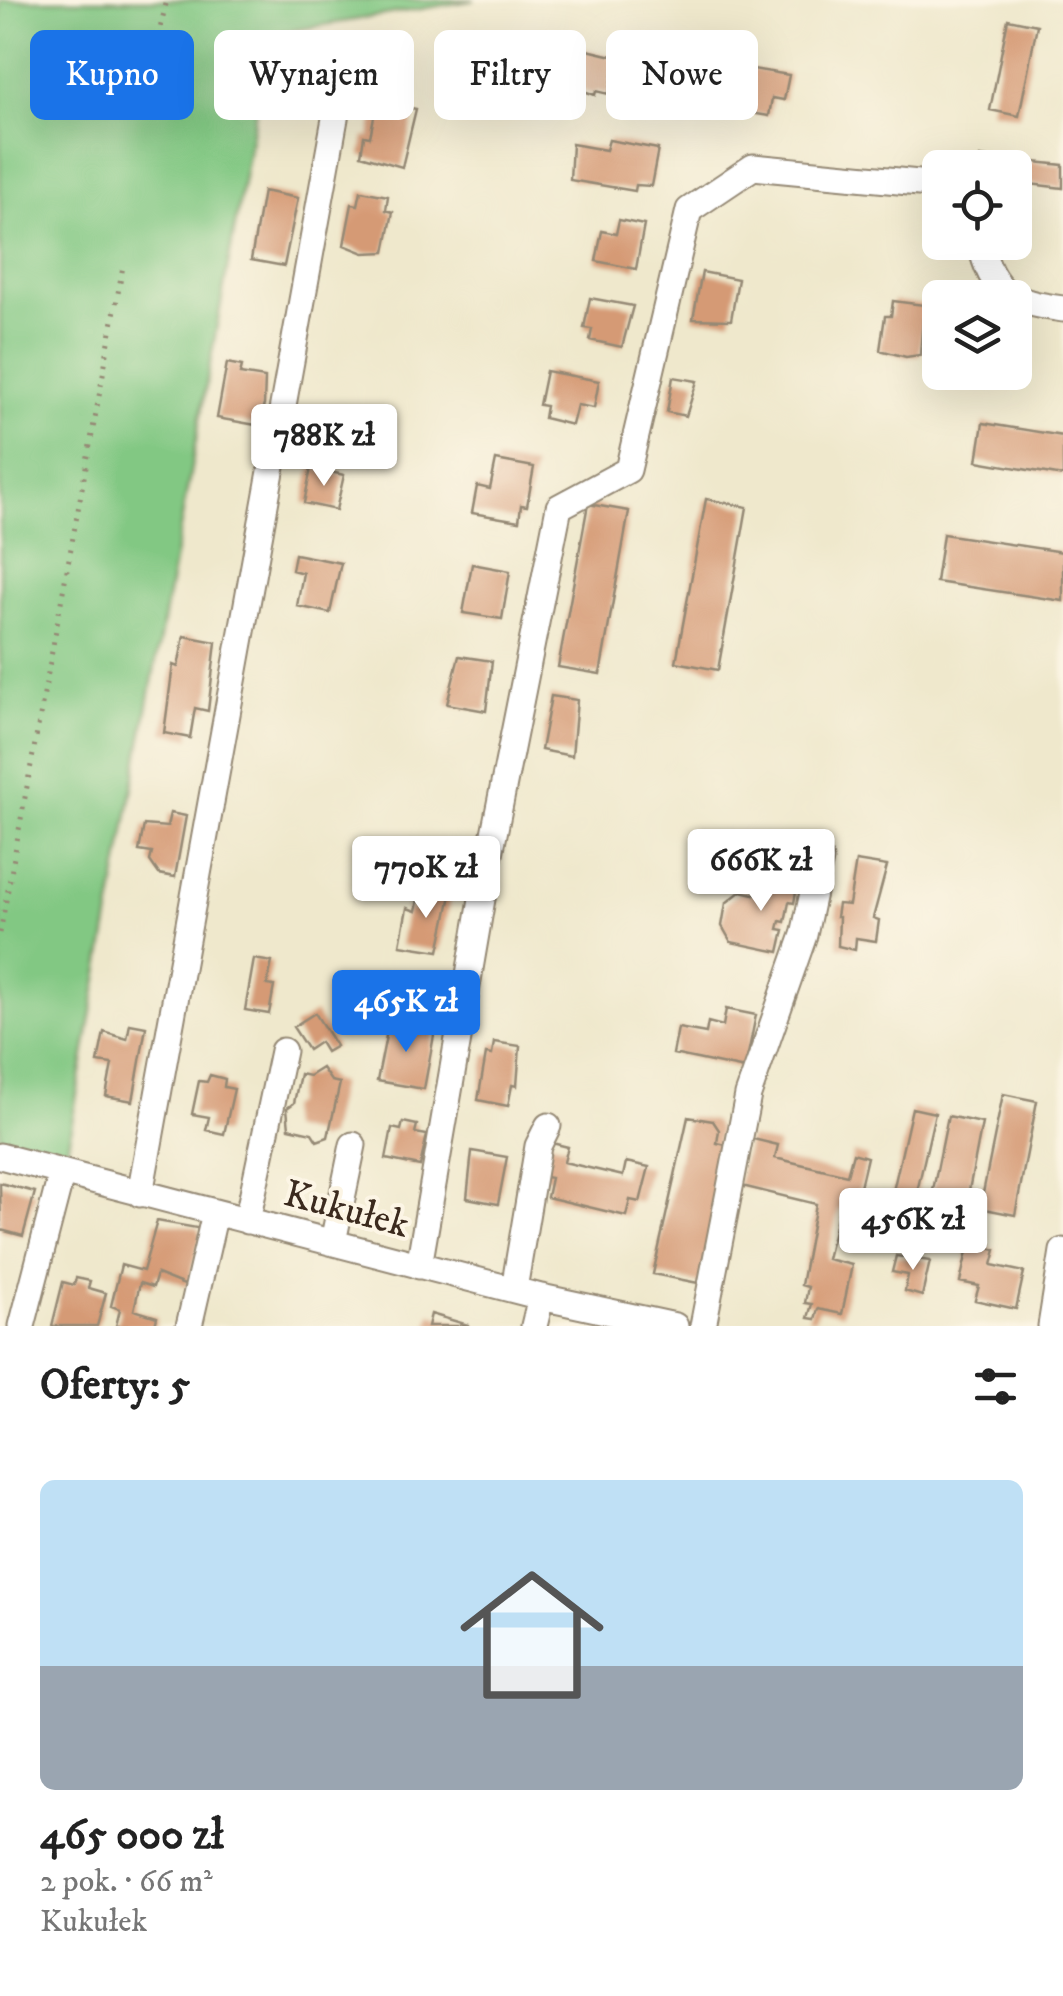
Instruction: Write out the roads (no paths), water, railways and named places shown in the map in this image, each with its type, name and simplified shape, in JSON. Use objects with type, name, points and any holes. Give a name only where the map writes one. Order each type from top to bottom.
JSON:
[{"type":"street","points":[[140,1194],[335,120]]},
{"type":"street","points":[[419,1266],[488,864],[559,508],[628,470],[690,210],[753,167],[922,183]]},
{"type":"street","points":[[984,260],[986,272],[998,288],[1030,304],[1063,309]]},
{"type":"street","points":[[703,1326],[748,1095],[804,935],[820,860]]},
{"type":"street","points":[[247,1220],[283,1052]]},
{"type":"street","points":[[514,1289],[538,1146],[548,1126]]},
{"type":"street","points":[[333,1242],[353,1146]]},
{"type":"street","name":"Kukułek","points":[[0,1156],[419,1266],[675,1326]]},
{"type":"street","points":[[22,1326],[62,1172]]},
{"type":"street","points":[[189,1326],[216,1213]]},
{"type":"street","points":[[1051,1326],[1063,1251]]},
{"type":"street","points":[[534,1326],[542,1296]]}]
